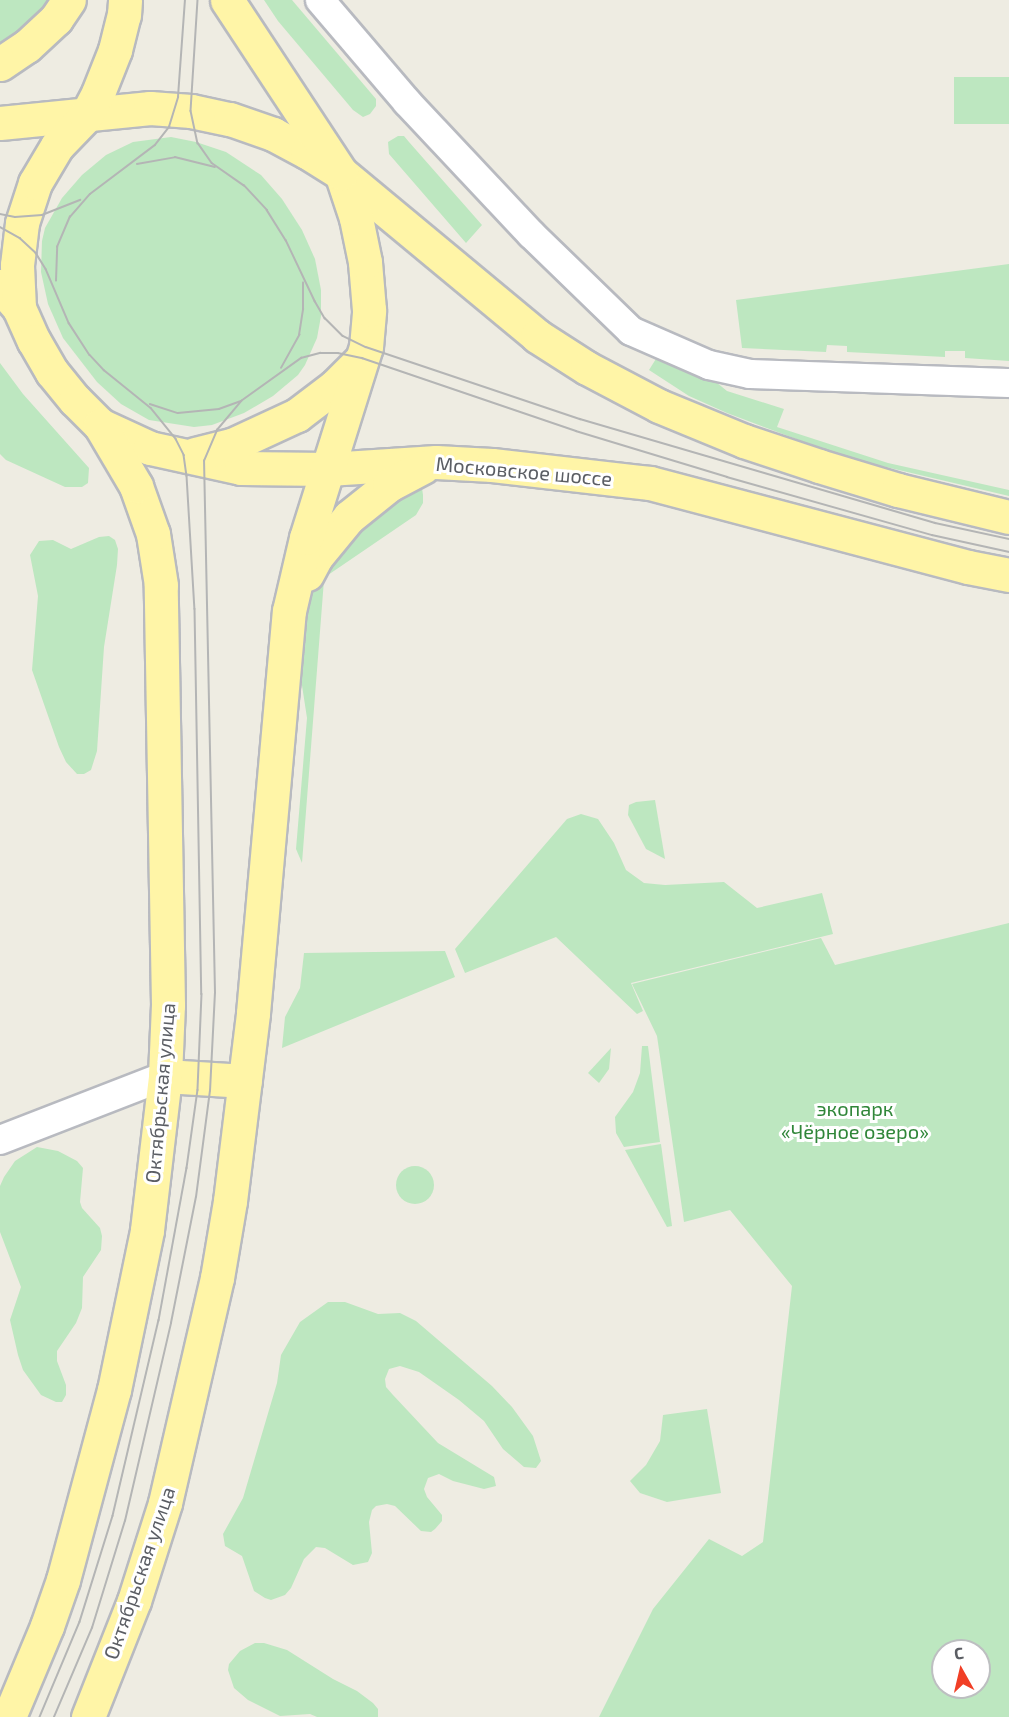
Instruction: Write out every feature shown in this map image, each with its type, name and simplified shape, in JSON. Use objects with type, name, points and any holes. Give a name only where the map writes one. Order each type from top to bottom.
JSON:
[{"type":"main road","points":[[0,64],[27,46],[56,19],[69,0]]},
{"type":"main road","points":[[6,302],[17,265],[22,223],[35,183],[57,146],[86,116],[98,93],[115,50],[124,15],[124,0]]},
{"type":"main road","points":[[227,0],[341,173]]},
{"type":"main road","points":[[0,123],[150,108],[191,111],[230,119],[273,134],[341,173],[537,336],[587,368],[659,406],[744,441],[819,466],[898,490],[1009,517]]},
{"type":"main road","name":"Октябрьская улица","points":[[88,1717],[134,1601],[165,1503],[217,1278],[245,1082],[289,611],[306,538],[362,358],[369,310],[365,262],[356,218],[341,173]]},
{"type":"main road","name":"Московское шоссе","points":[[6,302],[34,341],[52,372],[100,425],[150,448],[242,468],[328,469],[436,462],[492,465],[650,483],[968,567],[1009,575]]},
{"type":"main road","points":[[184,455],[232,445],[297,415],[334,386],[362,358]]},
{"type":"main road","name":"Октябрьская улица","points":[[9,1717],[47,1626],[63,1580],[114,1390],[147,1230],[165,1076],[168,1005],[161,585],[153,534],[136,486],[100,425]]},
{"type":"main road","points":[[289,611],[316,557],[349,517],[389,484],[436,462]]},
{"type":"main road","points":[[165,1076],[245,1082]]},
{"type":"street","points":[[320,0],[407,102],[531,234],[631,331],[709,365],[750,374],[1009,383]]},
{"type":"street","points":[[0,1140],[165,1076]]},
{"type":"green space","points":[[0,0],[54,0],[0,52]]},
{"type":"green space","points":[[264,0],[292,0],[376,99],[376,106],[370,114],[363,117],[353,110],[278,21]]},
{"type":"green space","points":[[954,77],[1009,77],[1009,124],[954,124]]},
{"type":"green space","points":[[398,136],[404,136],[482,225],[466,243],[389,154],[388,142]]},
{"type":"green space","points":[[171,137],[226,152],[261,175],[282,199],[302,230],[315,259],[321,290],[321,316],[317,338],[298,375],[273,396],[244,413],[212,425],[194,427],[149,420],[121,404],[97,382],[63,338],[48,304],[41,272],[42,241],[45,228],[62,198],[82,175],[106,155],[133,142]]},
{"type":"green space","points":[[1009,264],[1009,361],[965,358],[965,351],[945,351],[945,357],[847,352],[847,346],[827,345],[826,352],[742,348],[736,300]]},
{"type":"green space","points":[[659,354],[711,378],[727,391],[784,409],[777,427],[888,463],[1009,490],[1009,496],[869,463],[823,449],[727,413],[689,396],[649,370]]},
{"type":"green space","points":[[0,363],[23,394],[89,468],[88,483],[82,487],[65,487],[6,460],[0,454]]},
{"type":"green space","points":[[411,488],[422,488],[423,503],[416,515],[324,580],[302,863],[296,849],[307,718],[299,666],[305,610],[314,580],[328,553]]},
{"type":"green space","points":[[109,536],[115,540],[118,549],[104,647],[97,751],[91,770],[84,774],[77,774],[66,762],[59,747],[32,670],[38,596],[30,555],[39,541],[53,540],[71,549],[99,537]]},
{"type":"green space","points":[[655,800],[665,859],[646,849],[628,815],[629,805]]},
{"type":"green space","points":[[581,814],[598,819],[614,843],[626,870],[644,883],[665,885],[724,882],[757,908],[822,893],[833,934],[631,983],[643,1011],[637,1014],[556,937],[465,973],[455,949],[567,819]]},
{"type":"green space","name":"экопарк «Чёрное озеро»","points":[[1009,923],[1009,1717],[599,1717],[653,1609],[709,1539],[742,1556],[763,1542],[792,1286],[730,1210],[684,1222],[657,1036],[632,984],[821,938],[835,965]]},
{"type":"green space","points":[[445,951],[455,977],[282,1048],[285,1017],[300,988],[304,953]]},
{"type":"green space","points":[[642,1046],[648,1046],[660,1142],[624,1147],[616,1133],[615,1117],[633,1092],[640,1073]]},
{"type":"green space","points":[[611,1048],[609,1069],[599,1083],[588,1073]]},
{"type":"green space","points":[[661,1144],[672,1226],[667,1227],[625,1150]]},
{"type":"green space","points":[[37,1147],[58,1151],[77,1161],[83,1168],[80,1202],[82,1208],[100,1228],[102,1236],[101,1250],[83,1277],[82,1308],[76,1323],[57,1351],[57,1361],[66,1385],[66,1395],[62,1402],[56,1402],[41,1395],[23,1370],[10,1320],[21,1287],[0,1232],[0,1186],[15,1161]]},
{"type":"green space","points":[[415,1166],[429,1171],[434,1185],[429,1199],[415,1204],[401,1199],[396,1185],[401,1171]]},
{"type":"green space","points":[[328,1302],[345,1302],[378,1314],[400,1313],[416,1321],[492,1386],[512,1407],[533,1436],[541,1461],[536,1468],[524,1467],[503,1449],[484,1421],[459,1400],[419,1372],[400,1366],[389,1369],[385,1379],[386,1387],[393,1395],[438,1443],[494,1477],[496,1486],[484,1489],[453,1481],[439,1474],[428,1478],[424,1489],[427,1497],[442,1515],[442,1521],[435,1529],[431,1532],[421,1531],[395,1506],[387,1504],[376,1506],[372,1510],[369,1522],[372,1553],[368,1562],[353,1565],[325,1548],[316,1547],[304,1559],[291,1588],[285,1595],[271,1600],[254,1591],[242,1556],[225,1546],[223,1534],[243,1498],[277,1383],[281,1355],[300,1322]]},
{"type":"green space","points":[[707,1409],[721,1493],[667,1502],[640,1493],[630,1481],[646,1465],[660,1441],[663,1415]]},
{"type":"green space","points":[[255,1643],[264,1643],[287,1650],[357,1691],[378,1709],[378,1717],[317,1717],[310,1714],[280,1716],[248,1700],[234,1688],[228,1670],[229,1664],[240,1651]]},
{"type":"tram line","points":[[56,281],[57,247],[70,217],[90,194],[155,145],[169,127],[178,97],[185,0]]},
{"type":"tram line","points":[[198,0],[191,111],[198,143],[212,163],[244,185],[267,210],[286,240],[325,318],[343,336],[366,347],[580,419],[935,523],[1009,539]]},
{"type":"tram line","points":[[137,164],[175,157],[215,167]]},
{"type":"tram line","points":[[0,214],[15,217],[42,215],[80,200]]},
{"type":"tram line","points":[[0,227],[20,238],[36,253],[46,269],[69,323],[90,355],[104,370],[151,408],[176,439],[184,455],[187,476],[195,609],[202,994],[198,1090],[187,1168],[159,1320],[113,1516],[80,1622],[40,1717]]},
{"type":"tram line","points":[[281,368],[299,335],[303,309],[303,283]]},
{"type":"tram line","points":[[150,404],[178,413],[219,409],[241,401],[301,358],[320,353],[338,353],[362,358],[576,431],[727,477],[932,535],[1009,552]]},
{"type":"tram line","points":[[54,1717],[92,1628],[125,1521],[171,1323],[196,1197],[210,1091],[215,993],[204,461],[217,430],[241,401]]}]
